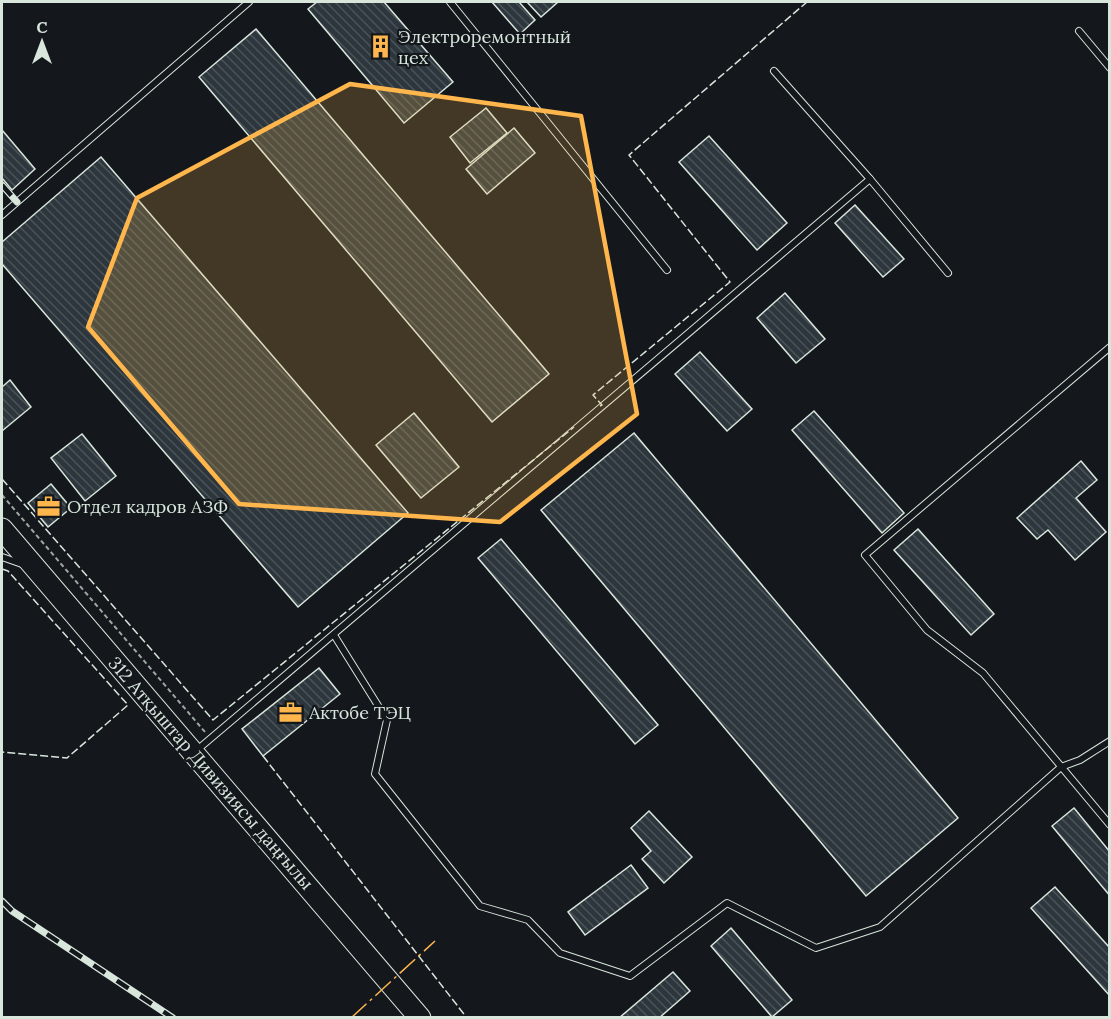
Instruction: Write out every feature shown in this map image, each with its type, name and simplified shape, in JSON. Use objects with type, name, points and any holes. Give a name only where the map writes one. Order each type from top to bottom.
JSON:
[{"type":"highway","name":"312 Атқыштар Дивизиясы даңғылы","points":[[2,529],[420,1017]]},
{"type":"lane","points":[[2,215],[249,2]]},
{"type":"lane","points":[[450,2],[667,270]]},
{"type":"lane","points":[[1079,31],[1110,68]]},
{"type":"lane","points":[[774,70],[870,179],[948,273]]},
{"type":"lane","points":[[194,752],[870,179]]},
{"type":"lane","points":[[1110,347],[865,555],[927,630],[983,673],[1110,825]]},
{"type":"lane","points":[[2,557],[34,567]]},
{"type":"lane","points":[[334,635],[387,720],[375,774],[480,906],[528,920],[560,953],[630,976],[727,903],[816,948],[880,927],[1061,767],[1080,760],[1110,741]]},
{"type":"path","points":[[2,495],[211,739]]},
{"type":"highlighted area","points":[[350,84],[581,116],[637,414],[500,522],[239,504],[88,327],[137,198]]},
{"type":"building","name":"Электроремонтный цех","points":[[317,2],[384,2],[453,82],[404,123],[308,9]]},
{"type":"building","points":[[492,2],[519,2],[535,20],[520,34]]},
{"type":"building","points":[[527,2],[558,2],[541,17]]},
{"type":"building","points":[[256,29],[549,374],[492,422],[199,77]]},
{"type":"building","points":[[486,108],[507,133],[470,163],[450,137]]},
{"type":"building","points":[[514,128],[535,153],[487,194],[466,169]]},
{"type":"building","points":[[2,130],[35,169],[12,190],[2,178]]},
{"type":"building","points":[[709,136],[787,223],[757,250],[679,162]]},
{"type":"building","points":[[101,157],[408,513],[298,607],[2,264],[2,242]]},
{"type":"building","points":[[855,205],[904,259],[883,277],[835,223]]},
{"type":"building","points":[[785,293],[825,339],[796,363],[757,318]]},
{"type":"building","points":[[700,352],[752,409],[727,431],[675,374]]},
{"type":"building","points":[[10,380],[31,407],[2,431],[2,387]]},
{"type":"building","points":[[814,411],[904,513],[882,533],[792,430]]},
{"type":"building","points":[[414,413],[459,467],[421,498],[376,445]]},
{"type":"building","points":[[634,433],[958,818],[866,896],[541,510]]},
{"type":"building","points":[[82,434],[116,476],[85,501],[51,458]]},
{"type":"building","points":[[1081,461],[1097,480],[1076,498],[1106,532],[1075,560],[1048,530],[1037,539],[1017,518]]},
{"type":"building","name":"Отдел кадров АЗФ","points":[[51,484],[71,508],[48,527],[28,503]]},
{"type":"building","points":[[918,529],[994,614],[971,635],[894,550]]},
{"type":"building","points":[[501,539],[658,725],[635,744],[478,558]]},
{"type":"building","name":"Актобе ТЭЦ","points":[[319,668],[340,694],[263,756],[242,729]]},
{"type":"building","points":[[1074,808],[1110,852],[1110,896],[1052,826]]},
{"type":"building","points":[[649,811],[692,857],[664,883],[642,859],[651,851],[631,828]]},
{"type":"building","points":[[631,865],[648,888],[585,935],[568,912]]},
{"type":"building","points":[[1055,887],[1110,948],[1110,996],[1031,908]]},
{"type":"building","points":[[731,928],[792,1000],[772,1017],[711,946]]},
{"type":"building","points":[[673,972],[690,991],[659,1018],[619,1018]]},
{"type":"railway","points":[[2,185],[17,202]]},
{"type":"railway","points":[[2,901],[12,911],[173,1018]]},
{"type":"fence","points":[[600,406],[602,405],[593,395],[730,282],[629,155],[807,2]]},
{"type":"fence","points":[[2,479],[213,720],[574,427]]},
{"type":"fence","points":[[2,569],[8,571],[128,705],[67,758],[2,752]]},
{"type":"fence","points":[[263,756],[467,1018]]},
{"type":"power","points":[[351,1018],[435,941]]},
{"type":"place","name":"Электроремонтный цех","points":[[380,46]]},
{"type":"place","name":"Отдел кадров АЗФ","points":[[49,506]]},
{"type":"place","name":"Актобе ТЭЦ","points":[[291,712]]}]
